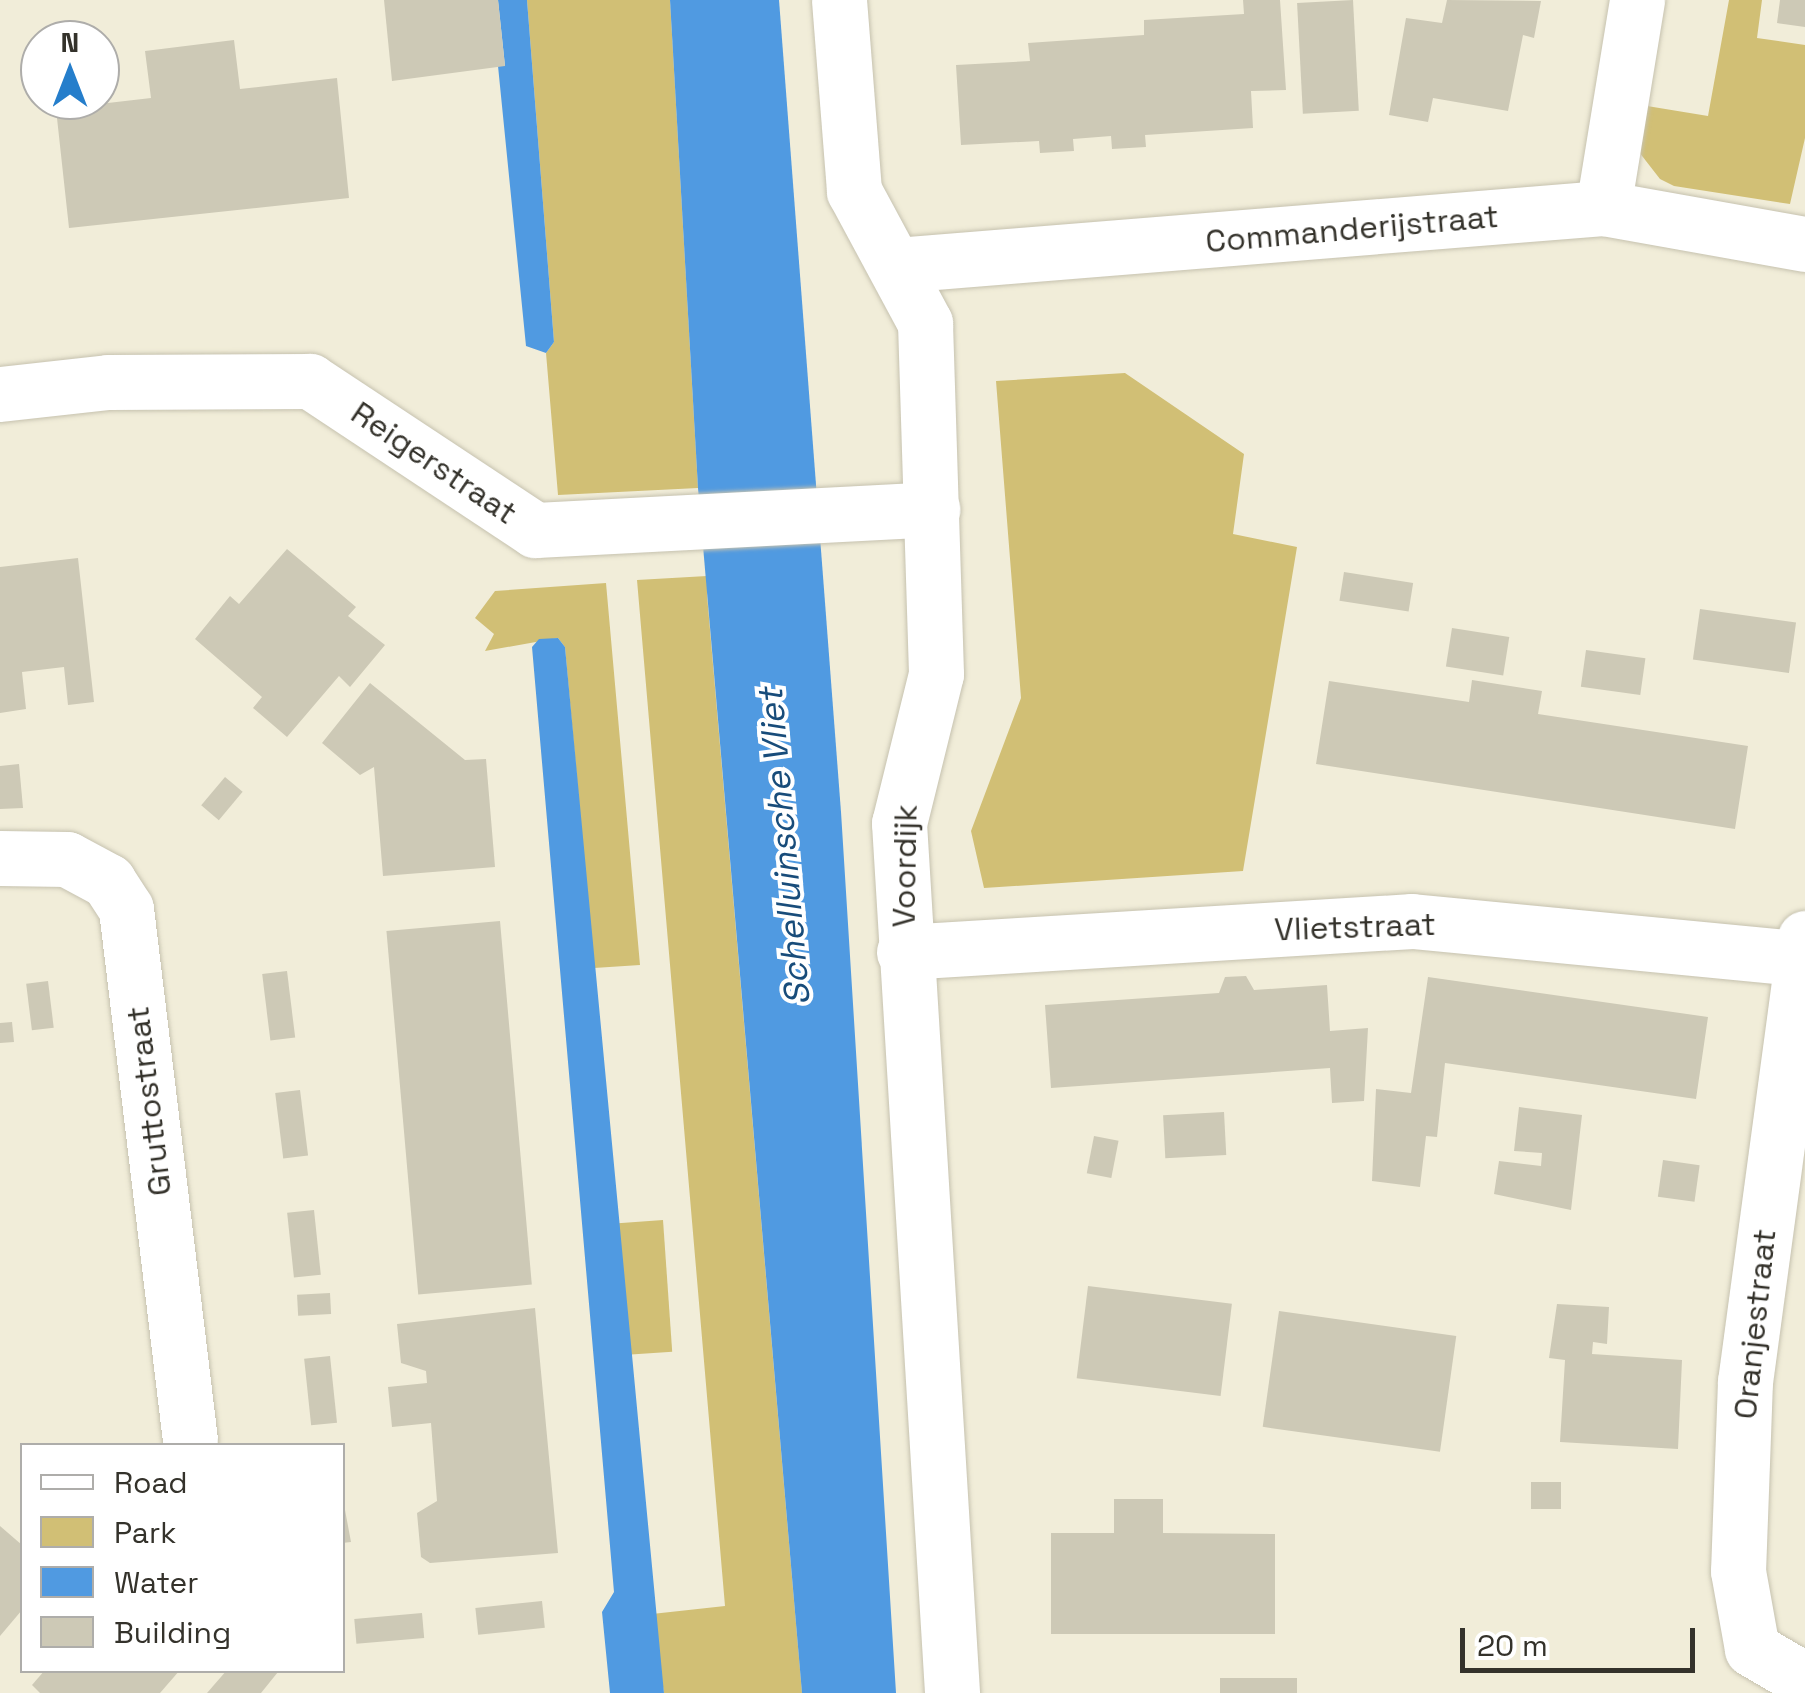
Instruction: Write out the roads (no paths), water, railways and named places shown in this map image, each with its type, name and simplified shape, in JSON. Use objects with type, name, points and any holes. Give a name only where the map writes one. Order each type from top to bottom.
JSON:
[{"type":"street","name":"Voordijk","points":[[839,0],[854,191],[925,323],[936,674],[900,824],[904,952],[952,1693]]},
{"type":"street","points":[[1603,208],[1637,0]]},
{"type":"street","name":"Commanderijstraat","points":[[897,265],[1603,208],[1805,244]]},
{"type":"street","name":"Reigerstraat","points":[[0,394],[108,382],[310,380],[535,530],[932,509]]},
{"type":"street","name":"Gruttostraat","points":[[0,858],[67,859],[108,881],[126,909],[190,1440]]},
{"type":"street","name":"Vlietstraat","points":[[904,952],[1412,921],[1804,952]]},
{"type":"street","name":"Oranjestraat","points":[[1804,952],[1745,1380],[1738,1571],[1752,1649],[1805,1680]]},
{"type":"water","points":[[498,0],[527,0],[554,342],[546,353],[526,346],[498,66],[505,66]]},
{"type":"water","name":"Schelluinsche Vliet","points":[[670,0],[779,0],[841,812],[896,1693],[802,1693],[698,488]]},
{"type":"water","points":[[558,638],[565,647],[664,1693],[610,1693],[602,1612],[614,1592],[532,647],[539,639]]}]
